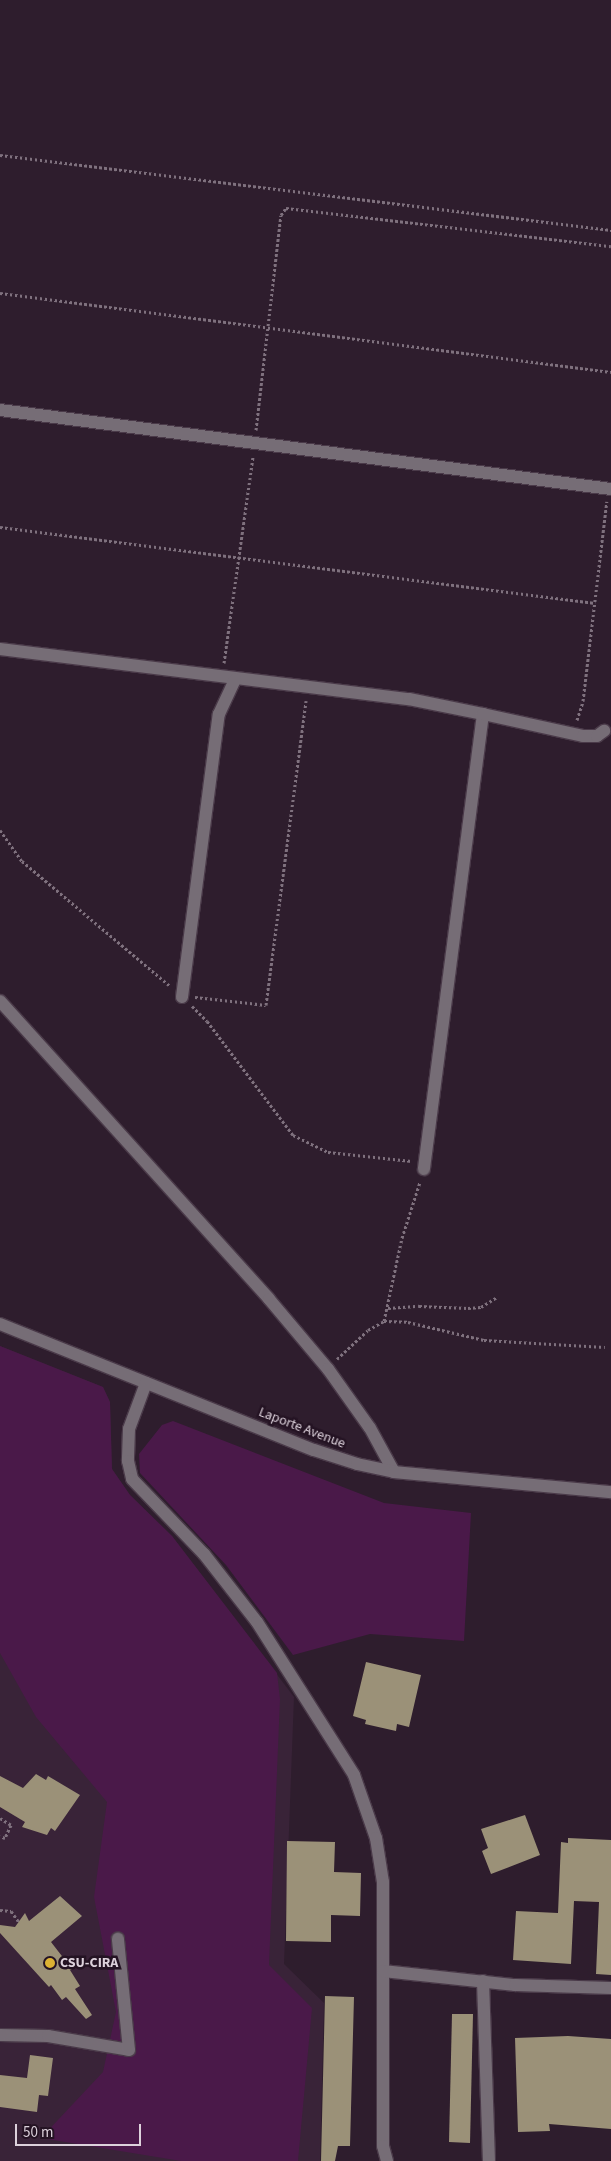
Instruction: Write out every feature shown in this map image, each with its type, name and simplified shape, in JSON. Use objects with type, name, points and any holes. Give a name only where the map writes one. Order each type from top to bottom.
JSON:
[{"type":"street","points":[[0,410],[610,489]]},
{"type":"street","points":[[0,649],[409,699],[570,734],[597,736],[604,732]]},
{"type":"street","points":[[182,997],[219,714],[235,679]]},
{"type":"street","points":[[425,1166],[483,714]]},
{"type":"street","points":[[0,1001],[269,1299],[328,1369],[370,1428],[394,1472]]},
{"type":"street","name":"Laporte Avenue","points":[[0,1324],[314,1450],[394,1472],[611,1492]]},
{"type":"street","points":[[146,1384],[129,1429],[128,1461],[132,1478],[204,1554],[257,1622],[354,1775],[376,1838],[383,1882],[384,2146],[387,2161]]},
{"type":"street","points":[[0,2035],[48,2036],[129,2050],[118,1939]]},
{"type":"street","points":[[384,1971],[483,1981],[611,1988]]},
{"type":"street","points":[[483,1981],[489,2161]]},
{"type":"path","points":[[0,155],[611,230]]},
{"type":"path","points":[[221,677],[240,557],[281,215],[286,208],[611,246]]},
{"type":"path","points":[[0,293],[611,372]]},
{"type":"path","points":[[570,734],[583,701],[610,489]]},
{"type":"path","points":[[0,527],[595,603]]},
{"type":"path","points":[[182,997],[266,1005],[308,687]]},
{"type":"path","points":[[0,830],[22,861],[208,1021],[292,1135],[328,1152],[425,1166],[402,1238],[384,1321],[353,1343],[328,1369]]},
{"type":"path","points":[[388,1308],[474,1308],[497,1297]]},
{"type":"path","points":[[384,1321],[408,1322],[484,1340],[605,1347]]},
{"type":"path","points":[[0,1818],[11,1825],[6,1838],[0,1836]]},
{"type":"path","points":[[0,1910],[11,1911],[19,1922]]},
{"type":"shaded area","points":[[0,1346],[103,1387],[110,1402],[112,1469],[130,1495],[172,1536],[294,1697],[284,1964],[324,2003],[320,2161],[0,2161]]},
{"type":"shaded area","points":[[0,1346],[103,1387],[110,1402],[112,1469],[130,1495],[172,1536],[277,1673],[280,1699],[269,1965],[312,2008],[298,2161],[181,2161],[41,2138],[103,2072],[116,2012],[94,1897],[107,1802],[36,1717],[0,1653]]},
{"type":"shaded area","points":[[173,1421],[384,1503],[471,1513],[464,1641],[370,1634],[293,1655],[226,1565],[140,1473],[139,1454],[162,1425]]},
{"type":"building","points":[[366,1662],[421,1675],[409,1727],[397,1724],[396,1731],[365,1724],[366,1720],[353,1716]]},
{"type":"building","points":[[36,1774],[46,1780],[48,1776],[80,1795],[55,1831],[51,1828],[47,1835],[22,1827],[25,1822],[0,1807],[0,1776],[23,1788]]},
{"type":"building","points":[[525,1815],[540,1855],[491,1874],[482,1851],[488,1848],[481,1829]]},
{"type":"building","points":[[568,1838],[611,1840],[611,1975],[596,1974],[599,1902],[574,1901],[571,1964],[513,1960],[516,1911],[558,1913],[561,1842],[568,1843]]},
{"type":"building","points":[[287,1841],[335,1842],[334,1872],[361,1873],[360,1916],[331,1915],[331,1942],[286,1941]]},
{"type":"building","name":"CSU-CIRA","points":[[60,1896],[82,1916],[51,1942],[72,1969],[70,1970],[80,1986],[75,1989],[92,2015],[86,2019],[66,1997],[62,2000],[51,1985],[49,1987],[0,1933],[0,1925],[15,1927],[25,1913],[29,1921]]},
{"type":"building","points":[[325,1996],[354,1997],[350,2146],[338,2146],[335,2161],[321,2161]]},
{"type":"building","points":[[452,2014],[473,2014],[470,2143],[449,2142]]},
{"type":"building","points":[[568,2036],[611,2039],[611,2129],[549,2124],[550,2131],[518,2132],[515,2038]]},
{"type":"building","points":[[30,2055],[53,2058],[48,2096],[39,2095],[37,2112],[0,2107],[0,2075],[27,2078]]},
{"type":"place","name":"CSU-CIRA","points":[[50,1963]]}]
